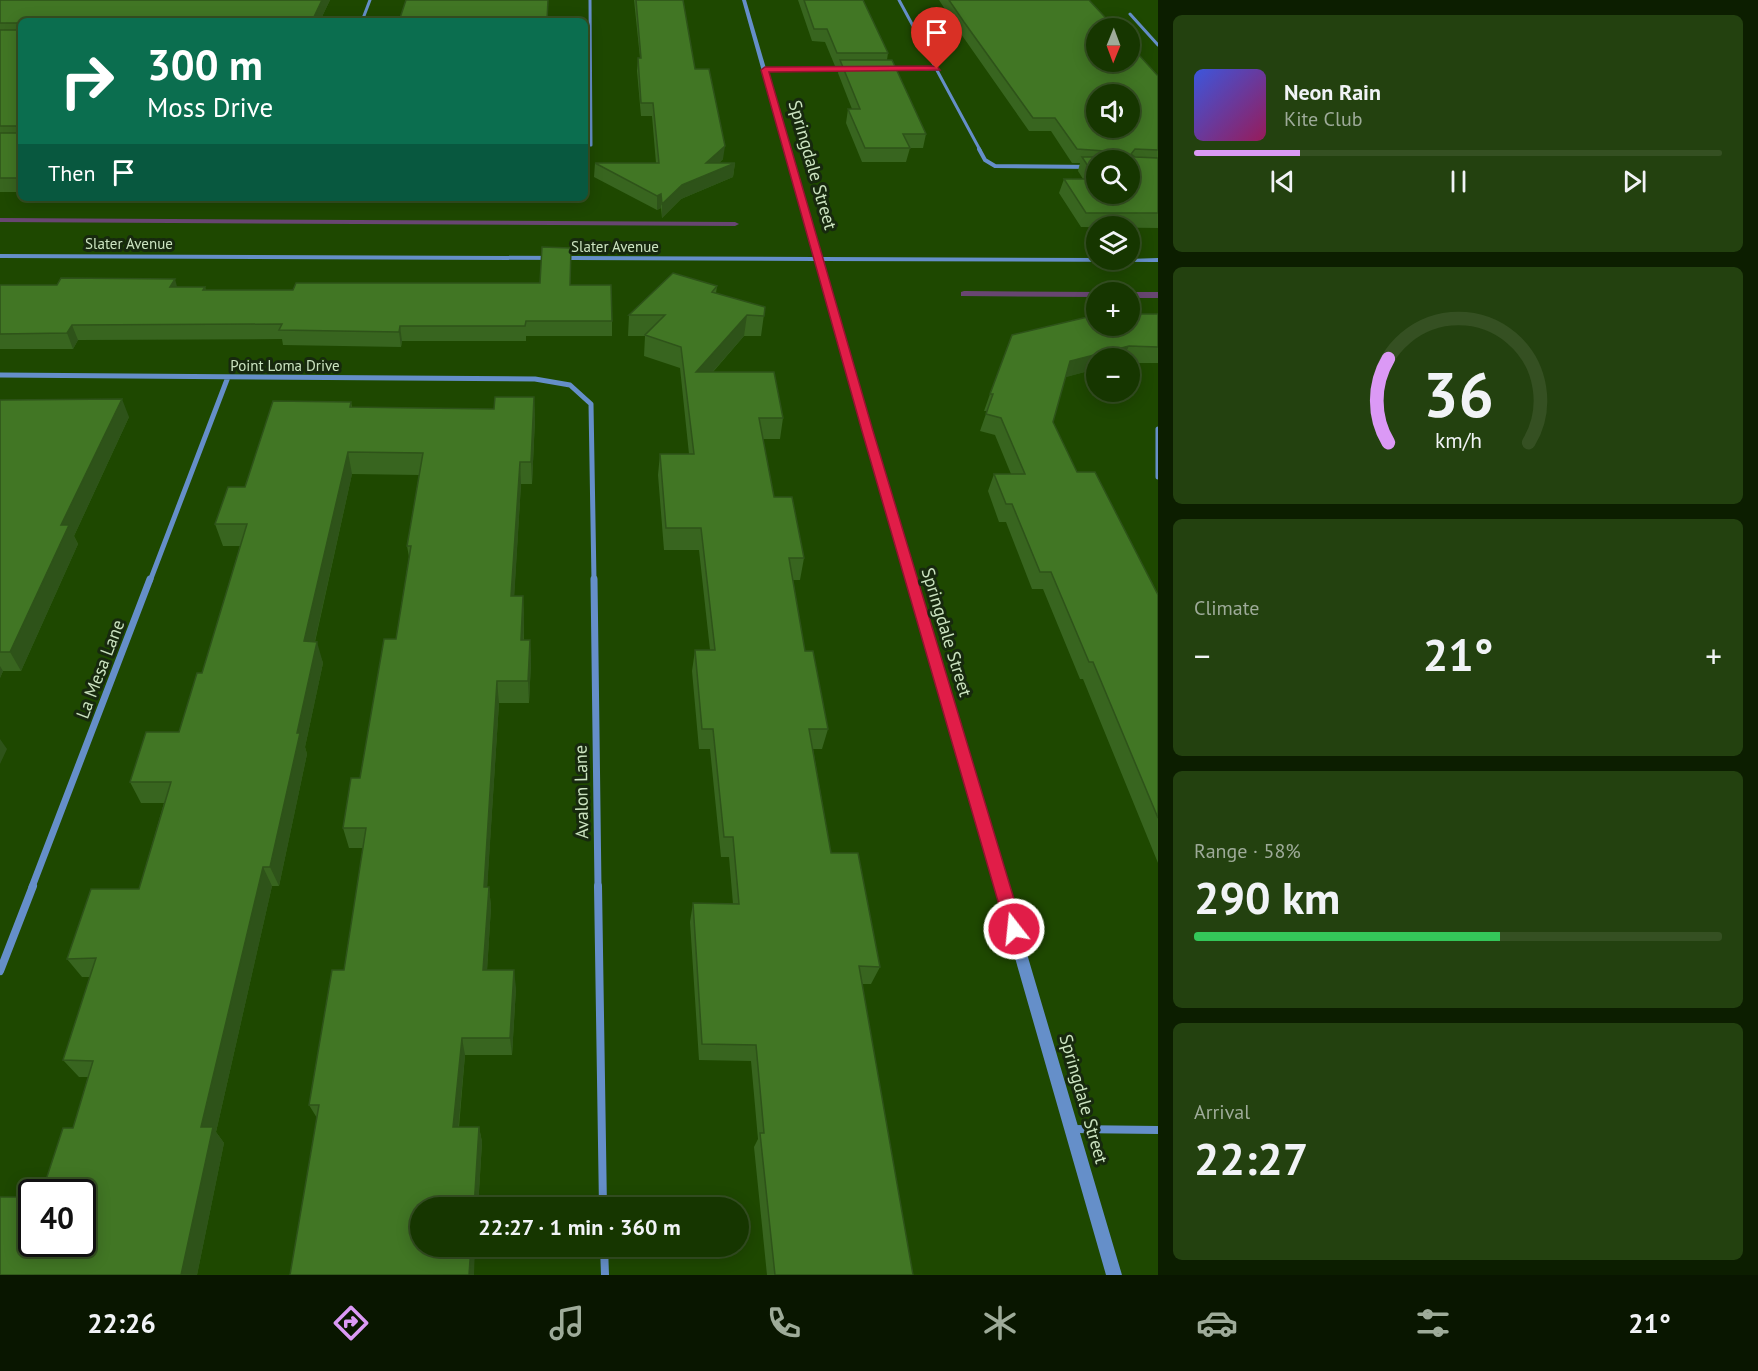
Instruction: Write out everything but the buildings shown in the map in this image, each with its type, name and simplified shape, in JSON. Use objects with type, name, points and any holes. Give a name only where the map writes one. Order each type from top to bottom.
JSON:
[{"type":"street","points":[[363,18],[370,0]]},
{"type":"street","points":[[588,145],[591,145],[590,0]]},
{"type":"street","name":"Springdale Street","points":[[744,0],[820,259],[867,431],[1114,1275]]},
{"type":"street","points":[[899,0],[986,160],[995,166],[1086,167]]},
{"type":"street","points":[[1130,14],[1158,45]]},
{"type":"street","points":[[765,70],[857,69]]},
{"type":"street","points":[[880,69],[937,69]]},
{"type":"street","name":"Slater Avenue","points":[[0,256],[1158,260]]},
{"type":"street","name":"Point Loma Drive","points":[[0,375],[535,379],[570,385]]},
{"type":"street","name":"La Mesa Lane","points":[[0,971],[228,377]]},
{"type":"street","name":"Avalon Lane","points":[[570,385],[591,404],[603,1197]]},
{"type":"street","points":[[1158,429],[1158,477]]},
{"type":"street","points":[[1072,1129],[1158,1130]]},
{"type":"street","points":[[604,1257],[604,1275]]},
{"type":"waterway","points":[[0,220],[735,224]]},
{"type":"waterway","points":[[964,294],[1086,295]]},
{"type":"waterway","points":[[1140,295],[1158,295]]},
{"type":"route","points":[[937,69],[765,70],[867,431],[1014,929]]}]
